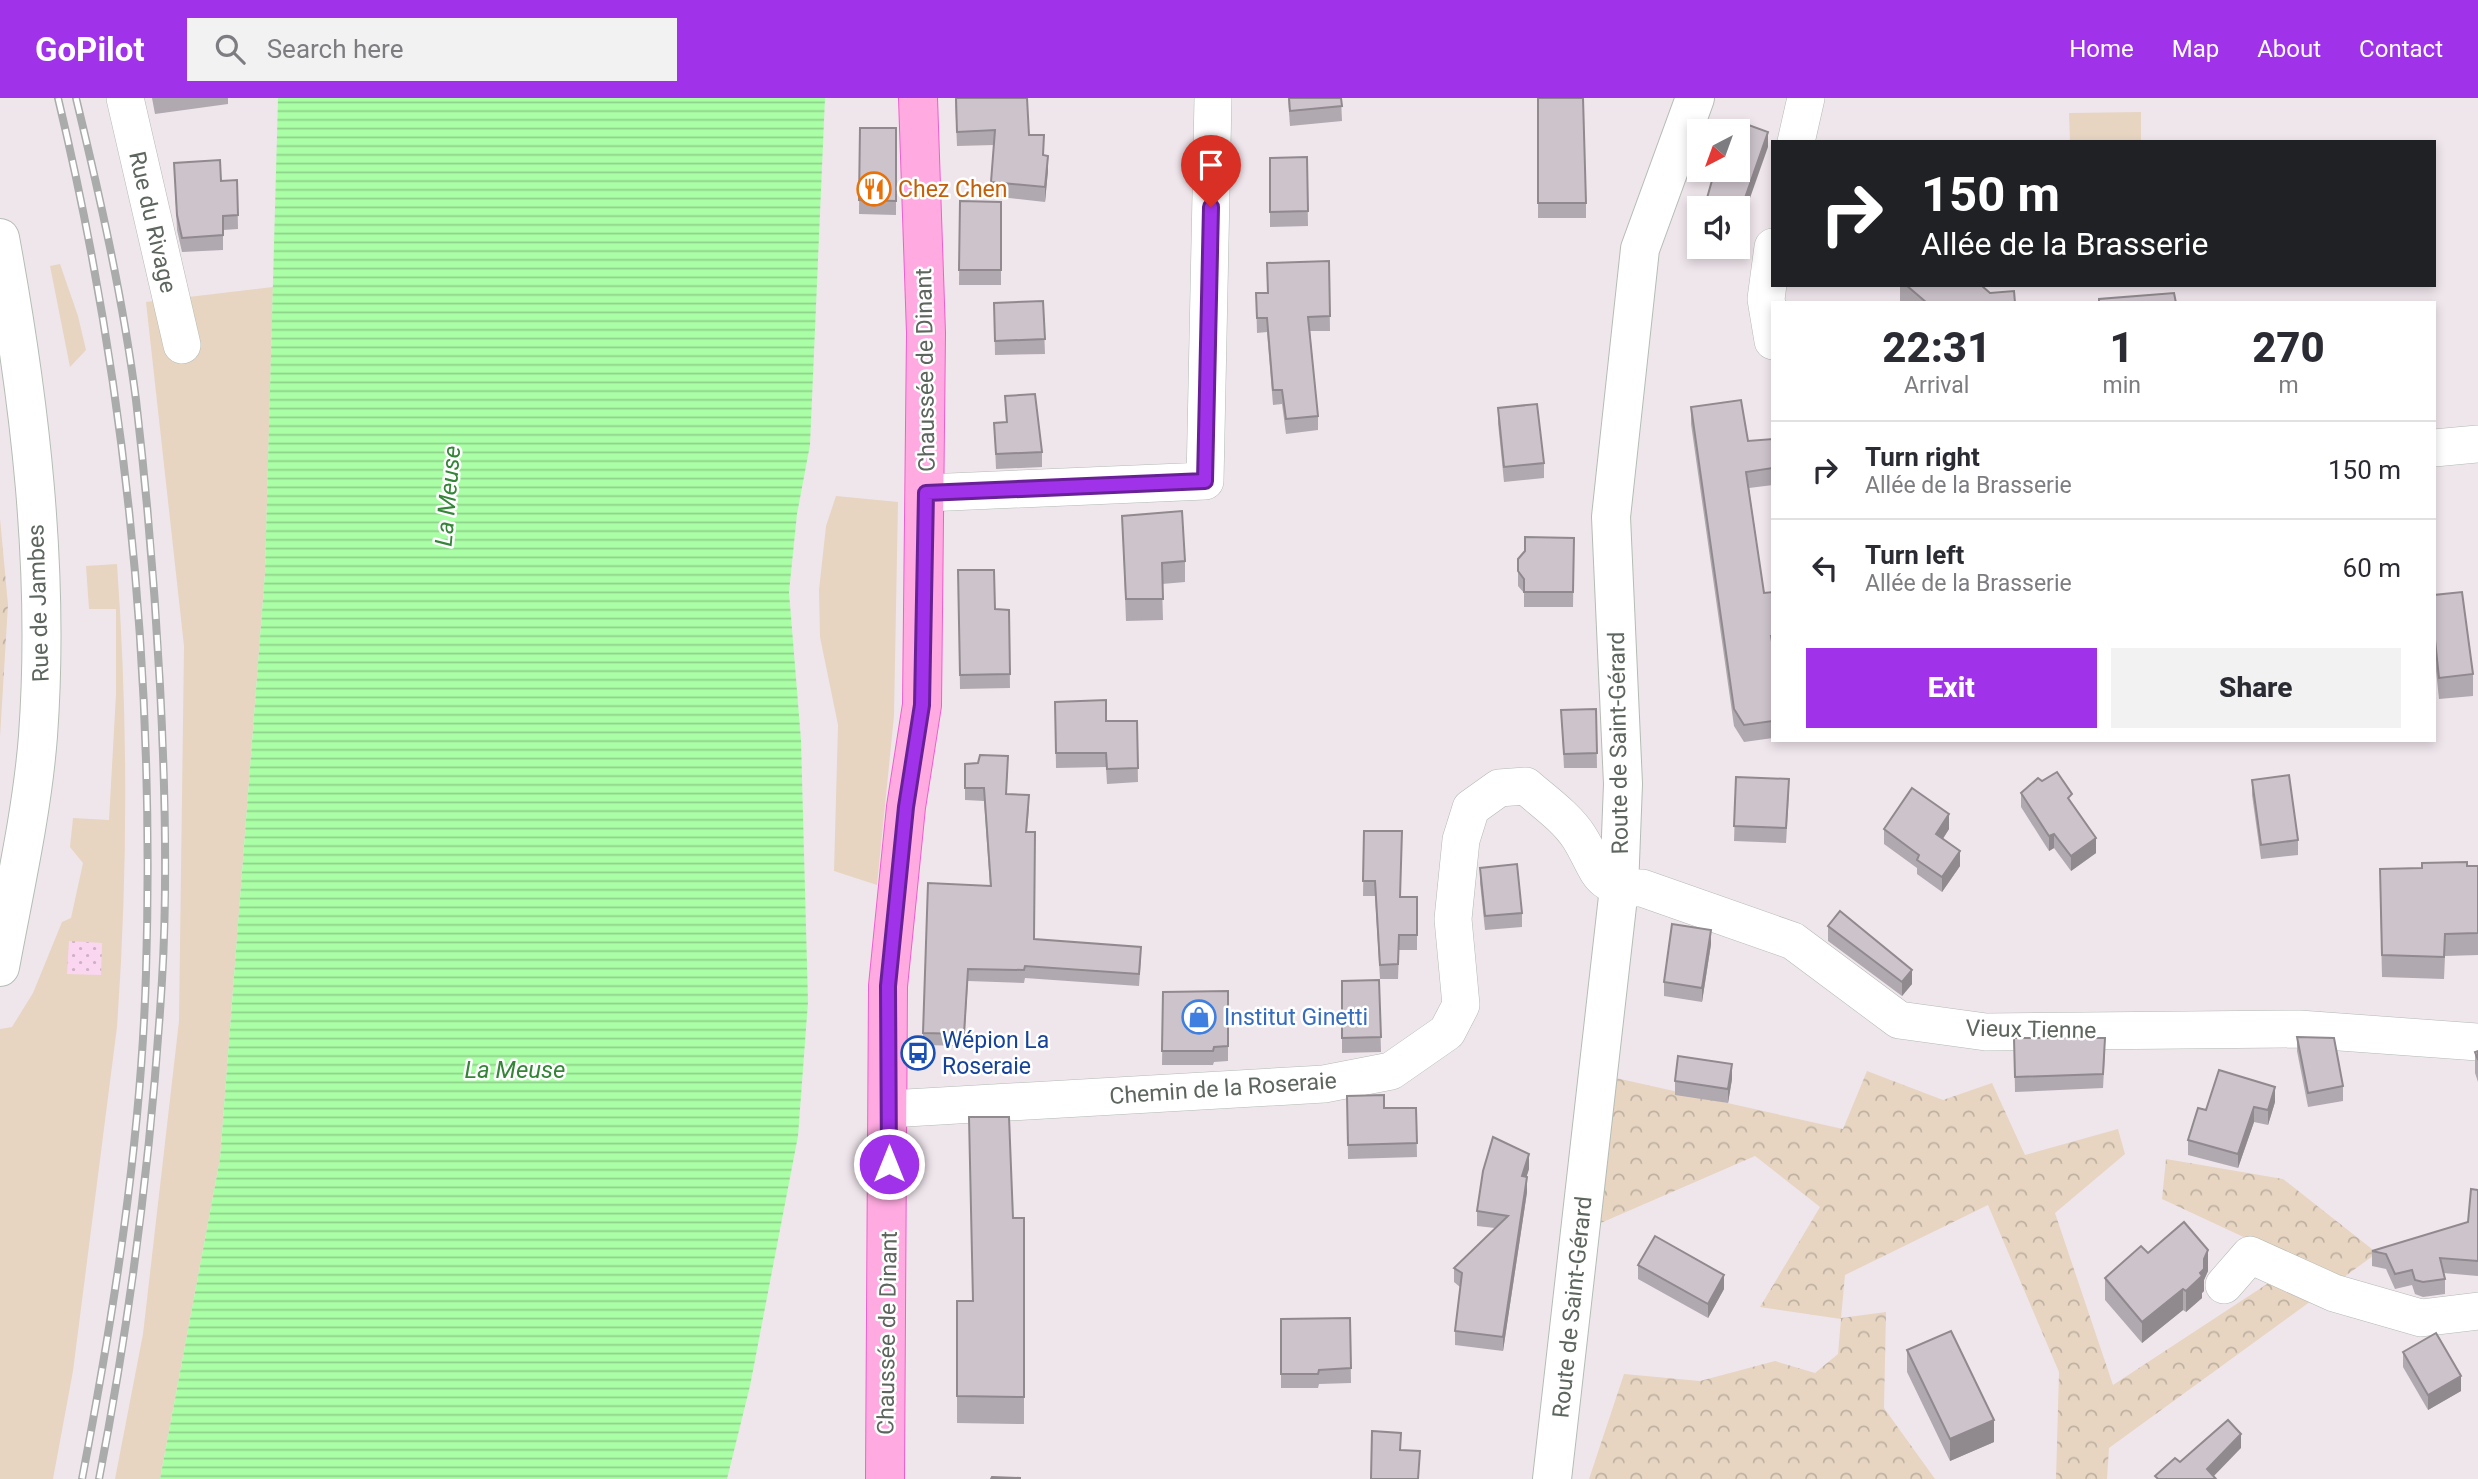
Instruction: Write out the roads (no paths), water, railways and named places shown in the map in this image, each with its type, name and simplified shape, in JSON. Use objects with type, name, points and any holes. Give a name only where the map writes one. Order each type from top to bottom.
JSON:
[{"type":"main road","name":"Chaussée de Dinant","points":[[885,1479],[888,986],[906,807],[922,705],[926,333],[918,98]]},
{"type":"main road","name":"Route de Saint-Gérard","points":[[1552,1479],[1619,888],[1623,784],[1611,517],[1640,249],[1695,98]]},
{"type":"main road","name":"Rue de Jambes","points":[[0,238],[26,400],[41,583],[42,657],[38,738],[0,967]]},
{"type":"street","name":"Rue du Rivage","points":[[125,98],[182,345]]},
{"type":"street","points":[[926,493],[1205,481],[1213,98]]},
{"type":"street","points":[[1796,140],[1806,98]]},
{"type":"street","points":[[1771,262],[1766,299],[1771,329]]},
{"type":"street","points":[[2436,448],[2478,444]]},
{"type":"street","name":"Chemin de la Roseraie","points":[[889,1109],[1324,1084],[1391,1071],[1447,1032],[1461,1005],[1453,919],[1461,840],[1471,808],[1499,788],[1527,786],[1561,816],[1578,836],[1590,860],[1604,879],[1619,888]]},
{"type":"street","name":"Vieux Tienne","points":[[1619,888],[1642,888],[1793,940],[1899,1020],[1986,1032],[2299,1029],[2478,1042]]},
{"type":"street","points":[[2224,1285],[2250,1255],[2334,1293],[2421,1318],[2478,1311]]},
{"type":"water","name":"La Meuse","points":[[278,98],[825,98],[810,445],[797,514],[789,592],[801,740],[808,1002],[798,1136],[750,1386],[727,1479],[160,1479],[220,1159],[265,573]]},
{"type":"railway","points":[[58,98],[82,206],[119,423],[140,642],[148,862],[143,1036],[132,1163],[115,1290],[82,1479]]},
{"type":"railway","points":[[76,98],[110,248],[136,400],[156,614],[165,833],[162,980],[146,1168],[121,1355],[99,1479]]},
{"type":"place","name":"Chez Chen","points":[[874,189]]},
{"type":"place","name":"Institut Ginetti","points":[[1199,1017]]},
{"type":"place","name":"Wépion La Roseraie","points":[[918,1053]]}]
